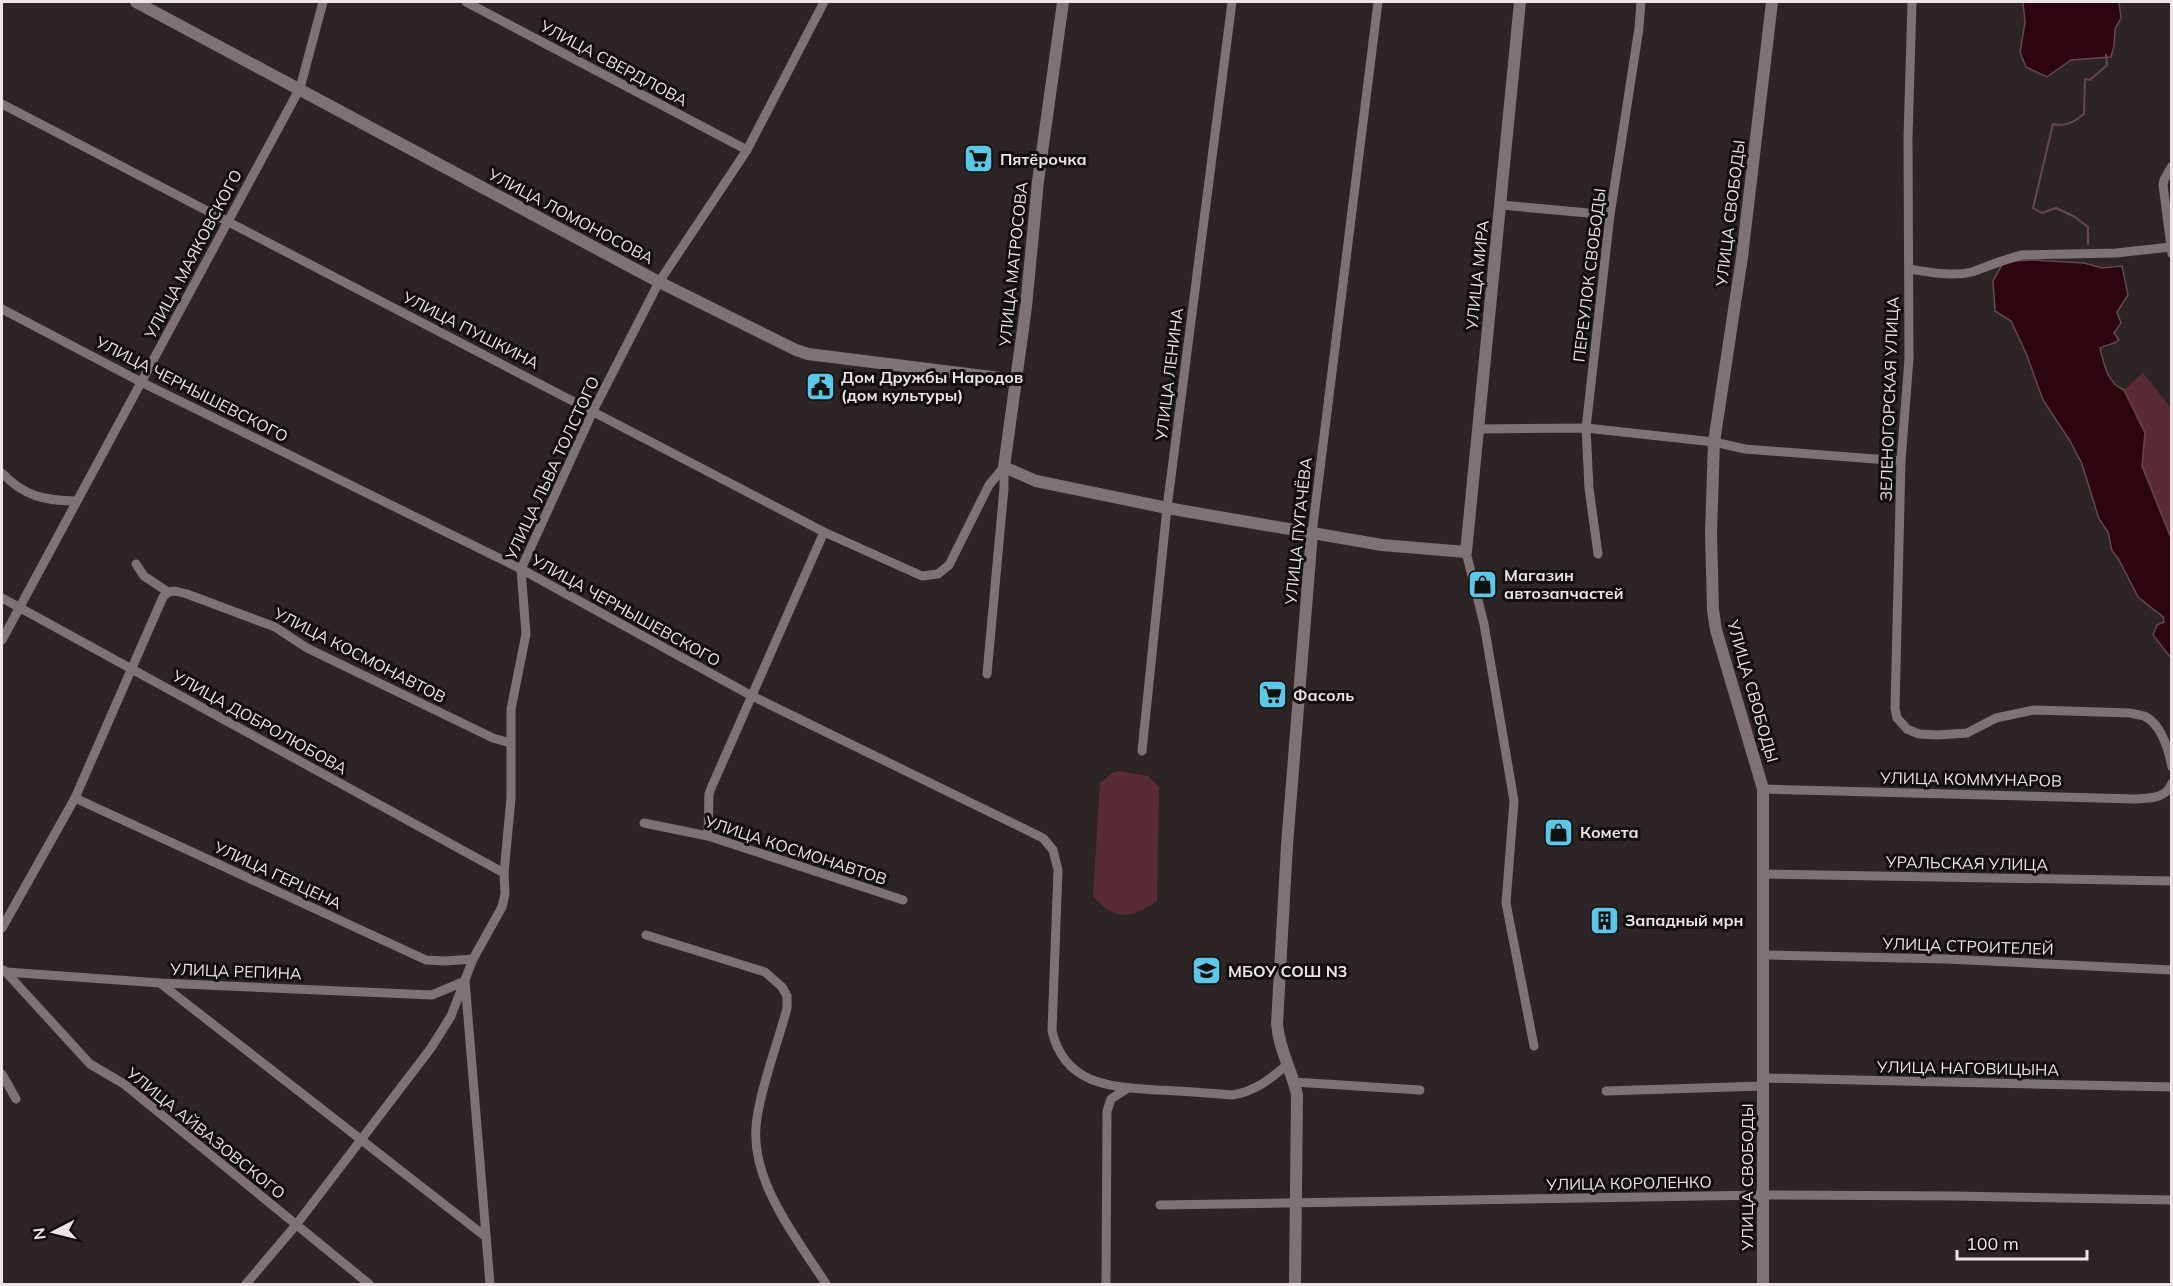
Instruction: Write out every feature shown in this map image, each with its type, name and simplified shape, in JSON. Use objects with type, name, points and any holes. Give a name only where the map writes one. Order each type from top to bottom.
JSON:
[{"type":"street","name":"УЛИЦА ЛОМОНОСОВА","points":[[136,2],[659,282],[808,354],[1016,380]]},
{"type":"street","name":"УЛИЦА МАЯКОВСКОГО","points":[[2,640],[300,88],[322,2]]},
{"type":"street","name":"УЛИЦА СВЕРДЛОВА","points":[[466,2],[747,150]]},
{"type":"street","name":"УЛИЦА ЛЬВА ТОЛСТОГО","points":[[246,1284],[296,1225],[431,1048],[451,1016],[473,959],[502,907],[505,894],[504,873],[511,798],[511,708],[526,634],[521,569],[593,411],[659,282],[747,150],[824,2]]},
{"type":"street","name":"УЛИЦА МАТРОСОВА","points":[[987,674],[1004,467],[1026,307],[1038,181],[1063,2]]},
{"type":"street","name":"УЛИЦА ЛЕНИНА","points":[[1142,751],[1167,508],[1232,2]]},
{"type":"street","name":"УЛИЦА ПУГАЧЁВА","points":[[1295,1284],[1297,1095],[1278,1039],[1287,845],[1312,533],[1378,2]]},
{"type":"street","name":"УЛИЦА МИРА","points":[[1466,552],[1520,2]]},
{"type":"street","name":"ПЕРЕУЛОК СВОБОДЫ","points":[[1598,554],[1589,488],[1586,428],[1610,215],[1641,2]]},
{"type":"street","name":"УЛИЦА СВОБОДЫ","points":[[1763,1284],[1763,789],[1716,630],[1713,610],[1711,533],[1714,442],[1742,257],[1772,2]]},
{"type":"street","name":"ЗЕЛЕНОГОРСКАЯ УЛИЦА","points":[[1912,2],[1908,138],[1909,359],[1901,460],[1895,708],[1901,724],[1907,729],[1919,734],[1938,735],[1967,733],[1996,718],[2034,710],[2130,713],[2144,716],[2156,726],[2171,762]]},
{"type":"street","name":"УЛИЦА ПУШКИНА","points":[[2,104],[824,532],[914,573],[930,576],[944,571],[989,485],[1004,467]]},
{"type":"street","points":[[1909,269],[1958,274],[2022,255],[2171,251],[2163,185],[2172,166]]},
{"type":"street","points":[[1501,205],[1610,215]]},
{"type":"street","name":"УЛИЦА ЧЕРНЫШЕВСКОГО","points":[[2,309],[141,382],[521,569],[752,696],[1043,838],[1053,850],[1058,870],[1052,1031],[1054,1041],[1064,1059],[1082,1075],[1108,1085],[1128,1088]]},
{"type":"street","points":[[1478,429],[1586,428],[1714,442],[1764,450],[1901,460]]},
{"type":"street","points":[[1004,467],[1036,481],[1167,508],[1382,545],[1466,552],[1486,635],[1514,801],[1506,903],[1534,1046]]},
{"type":"street","points":[[2,473],[32,495],[54,501],[76,501]]},
{"type":"street","points":[[708,836],[709,794],[824,532]]},
{"type":"street","name":"УЛИЦА КОСМОНАВТОВ","points":[[136,564],[144,576],[168,592],[187,594],[275,627],[307,648],[370,680],[493,738],[510,743]]},
{"type":"street","points":[[2,928],[75,798],[163,597],[168,592]]},
{"type":"street","name":"УЛИЦА ДОБРОЛЮБОВА","points":[[2,598],[18,609],[504,873]]},
{"type":"street","points":[[2171,762],[2172,767]]},
{"type":"street","name":"УЛИЦА КОММУНАРОВ","points":[[1763,789],[2135,799],[2160,796],[2167,792],[2172,783]]},
{"type":"street","name":"УЛИЦА ГЕРЦЕНА","points":[[75,798],[426,960],[445,962],[473,959]]},
{"type":"street","name":"УЛИЦА КОСМОНАВТОВ","points":[[644,823],[708,836],[903,900]]},
{"type":"street","name":"УРАЛЬСКАЯ УЛИЦА","points":[[1763,874],[2172,881]]},
{"type":"street","points":[[646,935],[765,972],[782,987],[787,996],[787,1008],[756,1120],[759,1156],[770,1195],[826,1284]]},
{"type":"street","name":"УЛИЦА СТРОИТЕЛЕЙ","points":[[1763,955],[1946,959],[2172,970]]},
{"type":"street","name":"УЛИЦА АЙВАЗОВСКОГО","points":[[4,970],[160,983]]},
{"type":"street","name":"УЛИЦА АЙВАЗОВСКОГО","points":[[4,970],[90,1065],[124,1084],[369,1284]]},
{"type":"street","points":[[465,981],[490,1284]]},
{"type":"street","name":"УЛИЦА РЕПИНА","points":[[160,983],[432,994],[465,981]]},
{"type":"street","name":"УЛИЦА РЕПИНА","points":[[160,983],[486,1237]]},
{"type":"street","points":[[1106,1284],[1107,1111],[1111,1099],[1128,1088],[1232,1095],[1246,1093],[1266,1082],[1287,1065]]},
{"type":"street","points":[[2,1074],[16,1099]]},
{"type":"street","points":[[1294,1082],[1420,1090]]},
{"type":"street","name":"УЛИЦА НАГОВИЦЫНА","points":[[1606,1091],[1763,1082],[2172,1087]]},
{"type":"street","name":"УЛИЦА КОРОЛЕНКО","points":[[1160,1205],[1763,1195],[2172,1200]]},
{"type":"shaded area","points":[[2023,2],[2119,2],[2121,18],[2115,29],[2111,57],[2071,60],[2047,77],[2026,67],[2020,52],[2025,23]]},
{"type":"shaded area","points":[[2015,261],[2084,263],[2102,268],[2122,266],[2128,295],[2117,312],[2121,323],[2114,333],[2119,340],[2100,348],[2110,378],[2124,390],[2145,433],[2142,466],[2171,538],[2171,658],[2153,635],[2157,625],[2164,622],[2163,617],[2138,597],[2112,551],[2108,532],[2099,519],[2082,464],[2043,400],[2026,353],[2011,321],[1995,311],[1993,281],[2002,265]]},
{"type":"shaded area","points":[[2143,373],[2171,408],[2171,538],[2142,466],[2145,433],[2124,390]]},
{"type":"shaded area","points":[[1118,771],[1148,776],[1159,787],[1157,901],[1139,911],[1123,915],[1108,910],[1093,896],[1100,783]]},
{"type":"waterway","points":[[2088,244],[2088,227],[2075,217],[2056,208],[2042,213],[2033,208],[2053,124],[2070,123],[2084,114],[2085,79],[2090,80],[2107,65],[2106,55]]},
{"type":"place","name":"Пятёрочка","points":[[979,159]]},
{"type":"place","name":"Дом Дружбы Народов (дом культуры)","points":[[820,386]]},
{"type":"place","name":"Магазин автозапчастей","points":[[1483,584]]},
{"type":"place","name":"Фасоль","points":[[1272,695]]},
{"type":"place","name":"Комета","points":[[1559,832]]},
{"type":"place","name":"Западный мрн","points":[[1604,920]]},
{"type":"place","name":"МБОУ СОШ N3","points":[[1207,971]]}]
